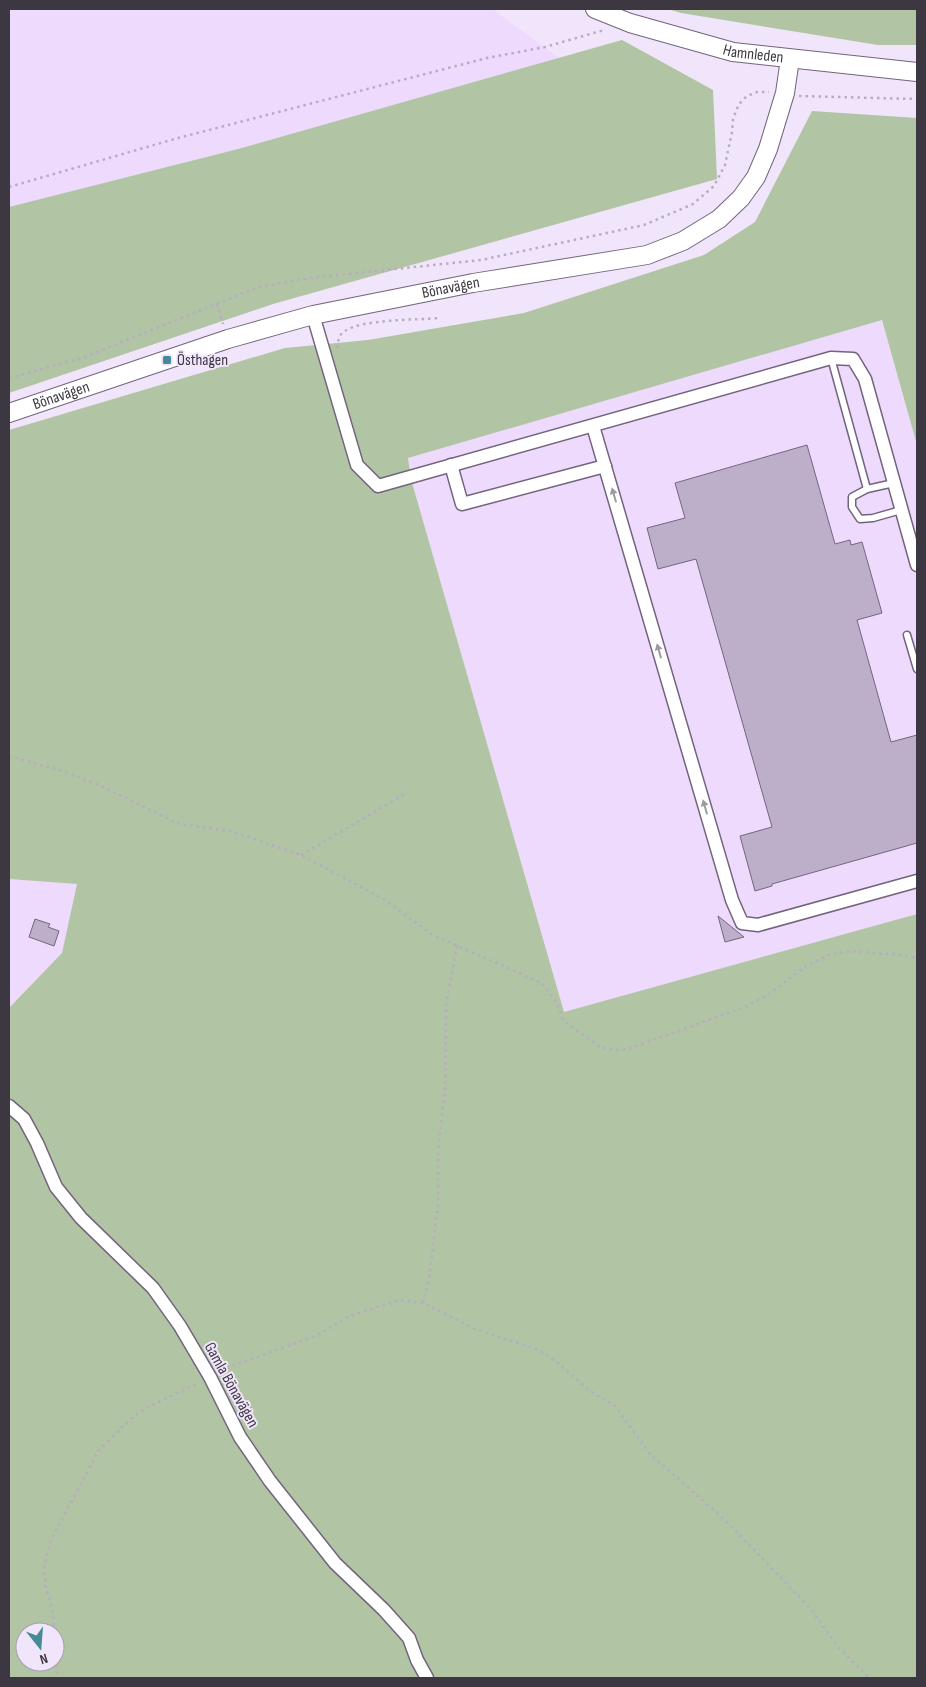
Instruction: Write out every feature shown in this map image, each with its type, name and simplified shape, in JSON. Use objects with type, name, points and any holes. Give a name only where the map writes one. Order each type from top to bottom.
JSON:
[{"type":"street","name":"Hamnleden","points":[[595,9],[630,23],[732,52],[917,72]]},
{"type":"street","name":"Bönavägen","points":[[9,413],[228,339],[313,315],[473,283],[647,255],[683,241],[718,219],[741,198],[756,177],[768,148],[785,93],[790,59]]},
{"type":"street","points":[[313,315],[358,465],[378,486],[831,358],[853,359],[865,379],[917,565]]},
{"type":"street","points":[[593,426],[718,854],[732,900],[742,923],[758,924],[917,881]]},
{"type":"street","points":[[452,465],[462,504],[605,466]]},
{"type":"street","name":"Gamla Bönavägen","points":[[9,1106],[24,1119],[37,1143],[56,1187],[81,1218],[153,1288],[180,1326],[210,1377],[240,1436],[270,1481],[335,1563],[384,1610],[409,1638],[417,1660],[427,1678]]},
{"type":"lane","points":[[831,358],[867,489]]},
{"type":"lane","points":[[894,483],[867,489],[852,496],[852,506],[860,519],[873,518],[901,510]]},
{"type":"lane","points":[[908,635],[917,669]]},
{"type":"path","points":[[9,187],[178,138],[487,58],[545,47],[630,23]]},
{"type":"path","points":[[9,378],[86,357],[258,288],[310,278],[481,260],[644,225],[693,204],[714,186],[725,165],[733,119],[739,104],[747,96],[757,92],[785,93],[806,97],[917,99]]},
{"type":"path","points":[[337,351],[338,340],[344,331],[364,324],[438,318]]},
{"type":"path","points":[[9,756],[63,771],[101,786],[180,824],[230,831],[301,855],[380,896],[433,935],[542,983],[556,1002],[564,1021],[600,1047],[616,1050],[628,1049],[745,1007],[769,994],[806,966],[828,955],[851,951],[917,958]]},
{"type":"path","points":[[301,855],[405,794]]},
{"type":"path","points":[[424,1303],[438,1206],[438,1153],[445,1089],[446,1006],[457,945]]},
{"type":"path","points":[[53,1622],[45,1584],[44,1565],[51,1540],[99,1450],[134,1416],[148,1407],[232,1366],[318,1335],[349,1316],[400,1300],[424,1303],[475,1329],[536,1349],[552,1358],[590,1391],[615,1406],[650,1454],[734,1528],[811,1609],[838,1647],[868,1678]]},
{"type":"shaded area","points":[[9,9],[492,9],[559,58],[238,149],[9,207]]},
{"type":"shaded area","points":[[882,320],[917,445],[917,914],[564,1012],[411,478],[408,457]]},
{"type":"shaded area","points":[[9,879],[77,884],[62,953],[9,1008]]},
{"type":"green space","points":[[668,9],[917,9],[917,45],[878,45],[681,13]]},
{"type":"green space","points":[[622,40],[713,90],[717,179],[273,304],[9,393],[9,207],[238,149]]},
{"type":"green space","points":[[812,111],[917,118],[917,445],[882,320],[408,458],[411,479],[564,1012],[917,914],[917,1678],[9,1678],[9,1008],[62,953],[77,884],[9,879],[9,430],[285,348],[368,340],[524,313],[704,255],[755,222]]},
{"type":"building","points":[[807,445],[835,544],[850,540],[851,545],[862,542],[882,613],[857,620],[891,742],[917,735],[917,843],[772,884],[772,886],[755,891],[740,836],[772,827],[696,559],[658,569],[647,528],[685,518],[675,483]]},
{"type":"building","points":[[718,916],[744,937],[725,942]]},
{"type":"building","points":[[35,919],[50,924],[48,927],[59,931],[54,946],[29,937]]},
{"type":"place","name":"Östhagen","points":[[167,360]]}]
